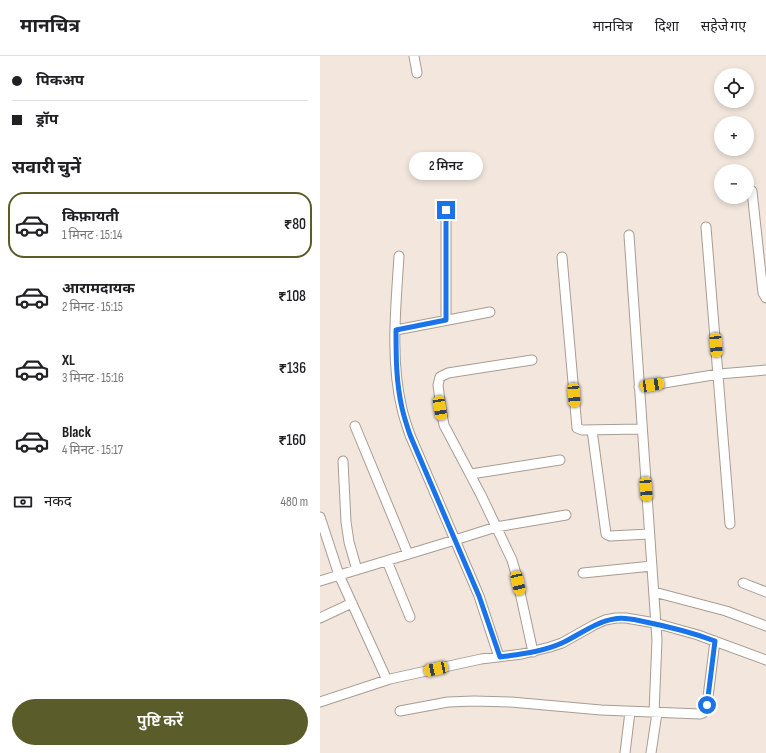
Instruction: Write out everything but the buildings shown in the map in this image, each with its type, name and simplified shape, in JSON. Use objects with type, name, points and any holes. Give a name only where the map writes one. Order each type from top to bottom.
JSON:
[{"type":"street","points":[[414,56],[417,72]]},
{"type":"street","points":[[753,204],[762,292],[766,298]]},
{"type":"street","points":[[446,210],[446,320]]},
{"type":"street","points":[[706,227],[730,524]]},
{"type":"street","points":[[628,234],[657,640],[656,713],[652,753]]},
{"type":"street","points":[[399,256],[396,370],[402,410],[410,435],[479,596],[500,657]]},
{"type":"street","points":[[562,257],[576,426],[580,430],[642,429]]},
{"type":"street","points":[[396,330],[490,312]]},
{"type":"street","points":[[532,360],[448,373],[440,377],[438,385],[442,419],[451,439],[471,474],[512,560],[533,652]]},
{"type":"street","points":[[639,387],[719,374],[766,370]]},
{"type":"street","points":[[355,426],[408,554]]},
{"type":"street","points":[[592,430],[606,534],[610,536],[649,534]]},
{"type":"street","points":[[471,474],[560,460]]},
{"type":"street","points":[[343,461],[346,522],[349,542],[357,570]]},
{"type":"street","points":[[320,581],[496,527],[566,515]]},
{"type":"street","points":[[320,517],[340,575],[387,680]]},
{"type":"street","points":[[387,561],[410,616]]},
{"type":"street","points":[[583,573],[652,566]]},
{"type":"street","points":[[743,583],[766,592]]},
{"type":"street","points":[[654,592],[726,611],[766,626]]},
{"type":"street","points":[[320,618],[352,603]]},
{"type":"street","points":[[320,702],[387,680],[481,659],[533,652],[562,643],[594,625],[605,620],[616,618],[626,618],[655,624],[698,635],[766,660]]},
{"type":"street","points":[[400,711],[448,702],[474,700],[630,712],[694,715],[703,713],[707,705],[715,641]]},
{"type":"street","points":[[625,753],[630,712]]},
{"type":"route","points":[[446,210],[446,320],[396,330],[396,370],[402,410],[410,435],[479,596],[500,657],[538,651],[562,643],[605,620],[626,618],[655,624],[715,641],[707,705]]}]
